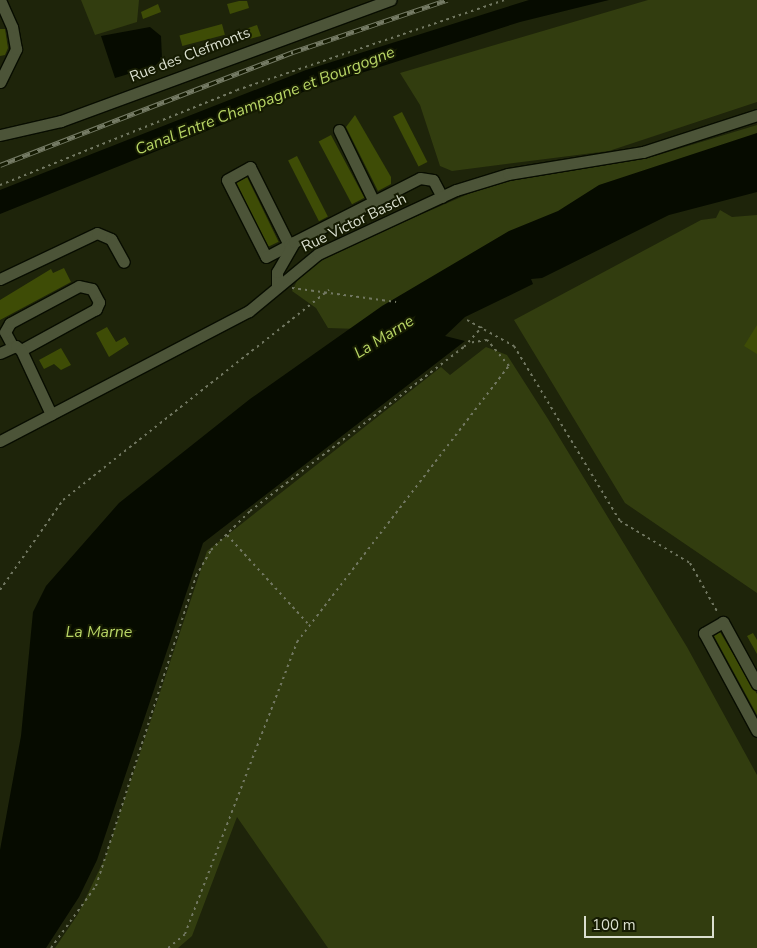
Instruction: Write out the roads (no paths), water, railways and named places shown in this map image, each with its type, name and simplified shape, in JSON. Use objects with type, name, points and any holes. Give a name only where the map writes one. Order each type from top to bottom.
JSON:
[{"type":"street","points":[[0,0],[16,49],[0,80]]},
{"type":"street","name":"Rue des Clefmonts","points":[[0,135],[61,121],[390,0]]},
{"type":"street","name":"Rue Victor Basch","points":[[0,441],[249,312],[318,254],[442,196],[492,177],[643,152],[757,114]]},
{"type":"street","points":[[338,130],[374,202]]},
{"type":"street","points":[[292,243],[250,167],[227,180],[266,256],[426,177],[442,196]]},
{"type":"street","points":[[0,279],[97,233],[111,239],[124,262]]},
{"type":"street","points":[[277,287],[277,272],[292,243]]},
{"type":"street","points":[[0,353],[17,349],[96,309],[99,302],[92,289],[79,286],[10,323],[5,332],[17,349],[51,414]]},
{"type":"street","points":[[757,684],[723,622],[704,633],[757,731]]},
{"type":"water","name":"Canal Entre Champagne et Bourgogne","points":[[529,0],[609,0],[520,22],[308,90],[0,214],[0,190],[306,70]]},
{"type":"water","points":[[150,27],[161,36],[162,59],[155,66],[115,78],[101,36]]},
{"type":"water","name":"La Marne","points":[[757,133],[757,192],[669,215],[542,278],[531,279],[533,284],[465,317],[445,336],[465,341],[203,543],[97,860],[79,897],[46,948],[0,948],[0,850],[21,736],[33,612],[46,586],[119,503],[250,399],[382,306],[509,231],[558,211],[599,185]]},
{"type":"railway","points":[[0,165],[293,52],[447,0]]}]
